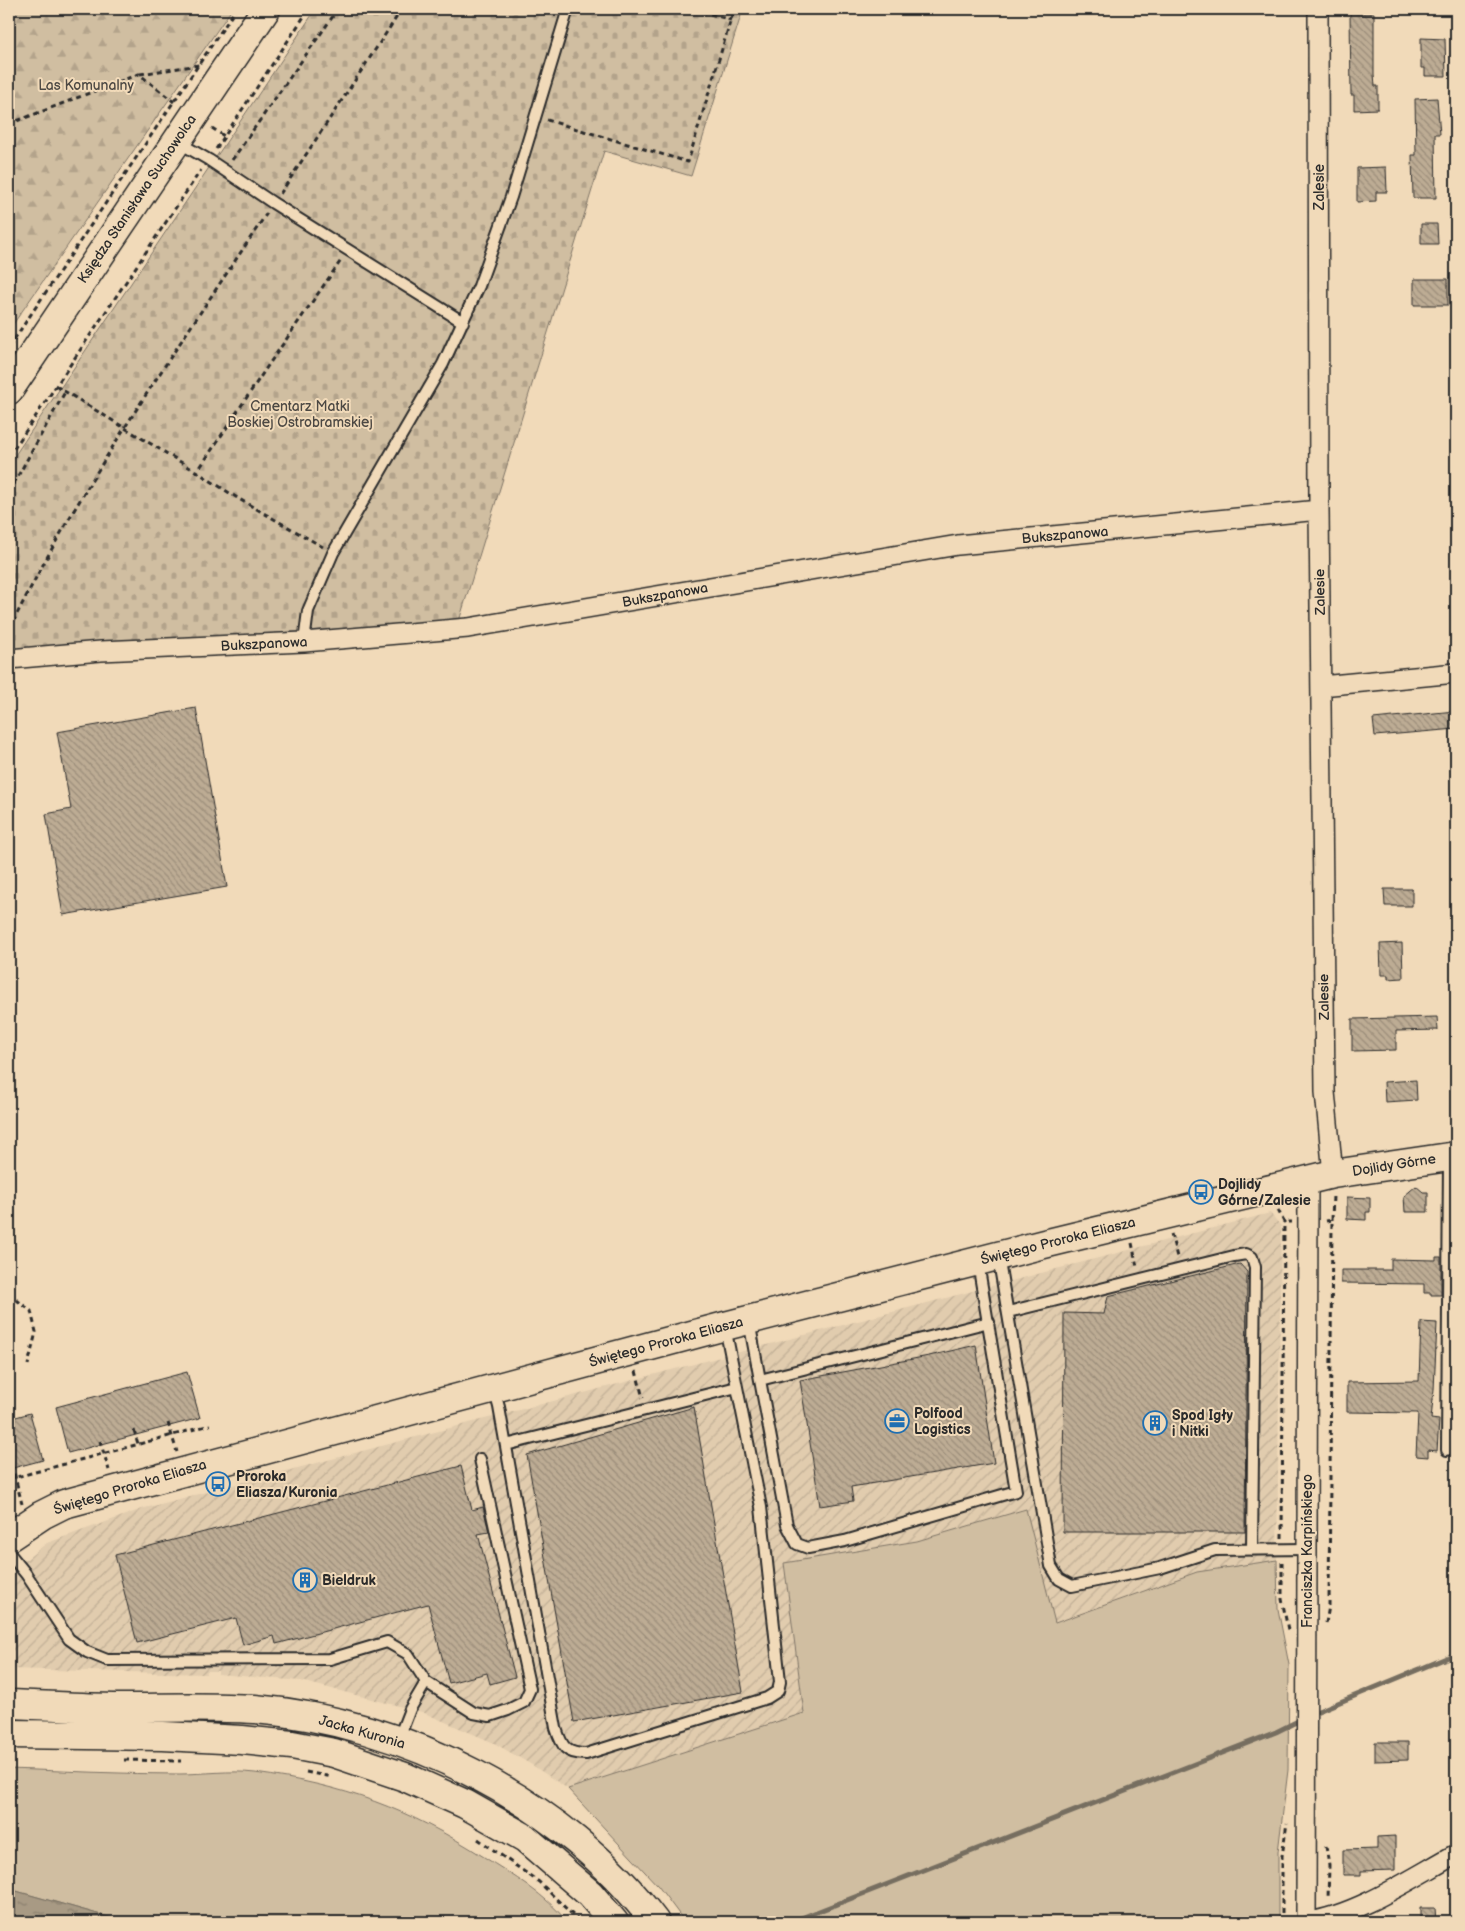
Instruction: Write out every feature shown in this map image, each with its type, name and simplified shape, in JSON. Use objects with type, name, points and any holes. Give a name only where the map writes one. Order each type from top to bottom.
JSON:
[{"type":"main road","name":"Księdza Stanisława Suchowolca","points":[[9,390],[266,9]]},
{"type":"main road","name":"Dojlidy Górne","points":[[1320,1177],[1452,1156]]},
{"type":"main road","name":"Świętego Proroka Eliasza","points":[[9,1537],[42,1515],[64,1504],[737,1323],[988,1258],[1320,1177]]},
{"type":"main road","name":"Jacka Kuronia","points":[[9,1704],[117,1708],[188,1707],[255,1709],[329,1720],[375,1732],[434,1754],[493,1785],[576,1839],[609,1869],[655,1922]]},
{"type":"main road","name":"Jacka Kuronia","points":[[9,1734],[163,1736],[242,1740],[292,1745],[334,1753],[405,1777],[465,1804],[525,1838],[590,1894],[614,1922]]},
{"type":"street","name":"Zalesie","points":[[1318,9],[1325,1092],[1320,1177]]},
{"type":"street","name":"Bukszpanowa","points":[[9,658],[101,651],[304,642],[468,628],[958,545],[1320,510]]},
{"type":"street","points":[[1321,686],[1456,674]]},
{"type":"street","name":"Franciszka Karpińskiego","points":[[1307,1922],[1306,1678],[1309,1222],[1320,1177]]},
{"type":"street","points":[[1307,1922],[1328,1919],[1352,1910],[1456,1854]]},
{"type":"lane","points":[[304,642],[308,611],[333,553],[424,400],[479,286],[503,222],[568,9]]},
{"type":"lane","points":[[176,141],[463,322]]},
{"type":"lane","points":[[1447,1450],[1452,1156]]},
{"type":"lane","points":[[1008,1312],[1234,1256],[1246,1254],[1252,1257],[1254,1267],[1252,1550]]},
{"type":"lane","points":[[988,1258],[1008,1312],[1051,1566],[1058,1579],[1072,1586],[1160,1568],[1215,1550],[1307,1549]]},
{"type":"lane","points":[[737,1323],[760,1380],[787,1525],[792,1537],[797,1544],[808,1548],[845,1541],[1016,1491],[988,1322],[988,1258]]},
{"type":"lane","points":[[760,1380],[988,1322]]},
{"type":"lane","points":[[494,1388],[506,1445],[556,1728],[560,1740],[566,1749],[574,1754],[586,1754],[767,1698],[778,1691],[780,1682],[761,1507],[737,1387],[737,1323]]},
{"type":"lane","points":[[506,1445],[737,1387]]},
{"type":"lane","points":[[9,1553],[26,1574],[69,1639],[87,1652],[107,1660],[330,1660],[387,1642],[408,1654],[426,1682],[474,1713],[490,1716],[524,1702],[530,1689],[480,1459]]},
{"type":"lane","points":[[398,1741],[410,1709],[426,1682]]},
{"type":"path","points":[[9,347],[236,9]]},
{"type":"path","points":[[9,456],[309,9]]},
{"type":"path","points":[[225,171],[338,9]]},
{"type":"path","points":[[9,630],[67,521],[125,428],[402,9]]},
{"type":"path","points":[[693,9],[731,20]]},
{"type":"path","points":[[536,117],[688,162],[734,9]]},
{"type":"path","points":[[9,124],[139,74],[199,64]]},
{"type":"path","points":[[139,74],[174,102]]},
{"type":"path","points":[[197,472],[348,250]]},
{"type":"path","points":[[56,386],[239,499],[333,553]]},
{"type":"path","points":[[9,492],[65,392]]},
{"type":"path","points":[[1272,1208],[1280,1211],[1284,1222],[1282,1599],[1288,1632]]},
{"type":"path","points":[[1284,1222],[1332,1220],[1329,1606],[1325,1626]]},
{"type":"path","points":[[1163,1235],[1171,1233],[1175,1251]]},
{"type":"path","points":[[1123,1246],[1140,1241]]},
{"type":"path","points":[[1132,1243],[1136,1261]]},
{"type":"path","points":[[9,1294],[31,1311],[36,1332],[28,1365]]},
{"type":"path","points":[[627,1372],[644,1368]]},
{"type":"path","points":[[636,1370],[646,1410]]},
{"type":"path","points":[[168,1423],[179,1460]]},
{"type":"path","points":[[9,1479],[210,1424]]},
{"type":"path","points":[[134,1430],[138,1444]]},
{"type":"path","points":[[100,1441],[107,1466]]},
{"type":"path","points":[[12,1465],[24,1509]]},
{"type":"path","points":[[117,1759],[189,1761]]},
{"type":"path","points":[[302,1771],[335,1778]]},
{"type":"path","points":[[1282,1922],[1282,1856],[1288,1819]]},
{"type":"path","points":[[476,1837],[539,1882],[580,1922]]},
{"type":"path","points":[[1324,1838],[1329,1866],[1328,1919]]},
{"type":"shaded area","points":[[1270,1213],[1281,1226],[1277,1560],[1197,1572],[1054,1623],[1026,1509],[917,1541],[784,1563],[804,1713],[568,1789],[494,1743],[422,1712],[301,1681],[218,1674],[218,1671],[207,1671],[206,1674],[9,1669],[9,1573],[47,1543],[145,1508]]},
{"type":"green space","name":"Las Komunalny","points":[[9,9],[232,9],[9,330]]},
{"type":"green space","name":"Cmentarz Matki Boskiej Ostrobramskiej","points":[[316,9],[743,9],[691,176],[604,151],[459,621],[9,651],[9,464]]},
{"type":"green space","points":[[1026,1509],[1055,1623],[1197,1572],[1277,1560],[1278,1609],[1289,1665],[1288,1770],[1278,1852],[1278,1922],[685,1922],[658,1886],[568,1789],[804,1713],[784,1563],[917,1541]]},
{"type":"green space","points":[[9,1769],[158,1774],[246,1772],[318,1784],[375,1802],[429,1825],[528,1886],[550,1903],[567,1922],[126,1922],[9,1889]]},
{"type":"water","points":[[9,1889],[126,1922],[9,1922]]},
{"type":"building","points":[[1350,13],[1374,13],[1374,74],[1375,86],[1378,86],[1378,109],[1354,110],[1354,95],[1351,95]]},
{"type":"building","points":[[1421,38],[1445,39],[1446,76],[1425,76],[1425,68],[1421,68]]},
{"type":"building","points":[[1437,98],[1440,134],[1435,134],[1436,198],[1413,198],[1412,155],[1416,155],[1415,99]]},
{"type":"building","points":[[1386,167],[1387,192],[1376,192],[1376,201],[1357,202],[1357,168]]},
{"type":"building","points":[[1421,224],[1437,224],[1438,244],[1421,244]]},
{"type":"building","points":[[1414,279],[1448,279],[1448,305],[1414,305]]},
{"type":"building","points":[[196,708],[227,887],[63,915],[46,814],[71,809],[57,732]]},
{"type":"building","points":[[1455,711],[1456,729],[1375,736],[1373,719]]},
{"type":"building","points":[[1384,889],[1412,889],[1412,906],[1385,906]]},
{"type":"building","points":[[1402,943],[1403,978],[1388,979],[1388,975],[1381,975],[1380,944]]},
{"type":"building","points":[[1437,1017],[1438,1030],[1396,1031],[1396,1050],[1352,1051],[1352,1019]]},
{"type":"building","points":[[1416,1080],[1417,1100],[1385,1102],[1384,1082]]},
{"type":"building","points":[[1416,1186],[1423,1192],[1428,1192],[1428,1212],[1405,1212],[1404,1196]]},
{"type":"building","points":[[1347,1197],[1370,1198],[1370,1212],[1366,1212],[1366,1220],[1347,1219]]},
{"type":"building","points":[[1436,1257],[1441,1257],[1441,1295],[1424,1293],[1424,1284],[1341,1283],[1341,1270],[1391,1270],[1391,1259],[1436,1260]]},
{"type":"building","name":"Spod Igły i Nitki","points":[[1240,1264],[1247,1272],[1245,1532],[1063,1532],[1064,1313],[1104,1314],[1108,1296]]},
{"type":"building","points":[[1421,1322],[1437,1323],[1431,1419],[1439,1420],[1437,1451],[1428,1450],[1428,1457],[1416,1456],[1418,1413],[1347,1412],[1347,1382],[1419,1381]]},
{"type":"building","name":"Polfood Logistics","points":[[976,1345],[994,1463],[851,1487],[853,1501],[820,1506],[800,1380],[929,1356]]},
{"type":"building","points":[[187,1372],[200,1418],[68,1453],[56,1407]]},
{"type":"building","points":[[694,1407],[743,1692],[574,1722],[527,1455]]},
{"type":"building","points":[[30,1413],[43,1460],[9,1469],[9,1419]]},
{"type":"building","name":"Bieldruk","points":[[461,1466],[472,1510],[483,1507],[489,1532],[478,1534],[515,1677],[490,1684],[487,1673],[449,1683],[428,1604],[276,1644],[274,1636],[243,1645],[236,1618],[137,1643],[115,1555]]},
{"type":"building","points":[[1375,1742],[1408,1742],[1408,1760],[1375,1761]]},
{"type":"building","points":[[1395,1836],[1395,1870],[1361,1871],[1361,1875],[1343,1875],[1343,1850],[1377,1849],[1377,1837]]},
{"type":"building","points":[[1420,1908],[1435,1908],[1436,1922],[1420,1922]]},
{"type":"waterway","points":[[1311,1714],[1456,1654]]},
{"type":"waterway","points":[[791,1922],[1276,1732],[1302,1719]]},
{"type":"place","name":"Dojlidy Górne/Zalesie","points":[[1201,1192]]},
{"type":"place","name":"Polfood Logistics","points":[[897,1421]]},
{"type":"place","name":"Spod Igły i Nitki","points":[[1155,1423]]},
{"type":"place","name":"Proroka Eliasza/Kuronia","points":[[218,1484]]},
{"type":"place","name":"Bieldruk","points":[[305,1580]]}]
